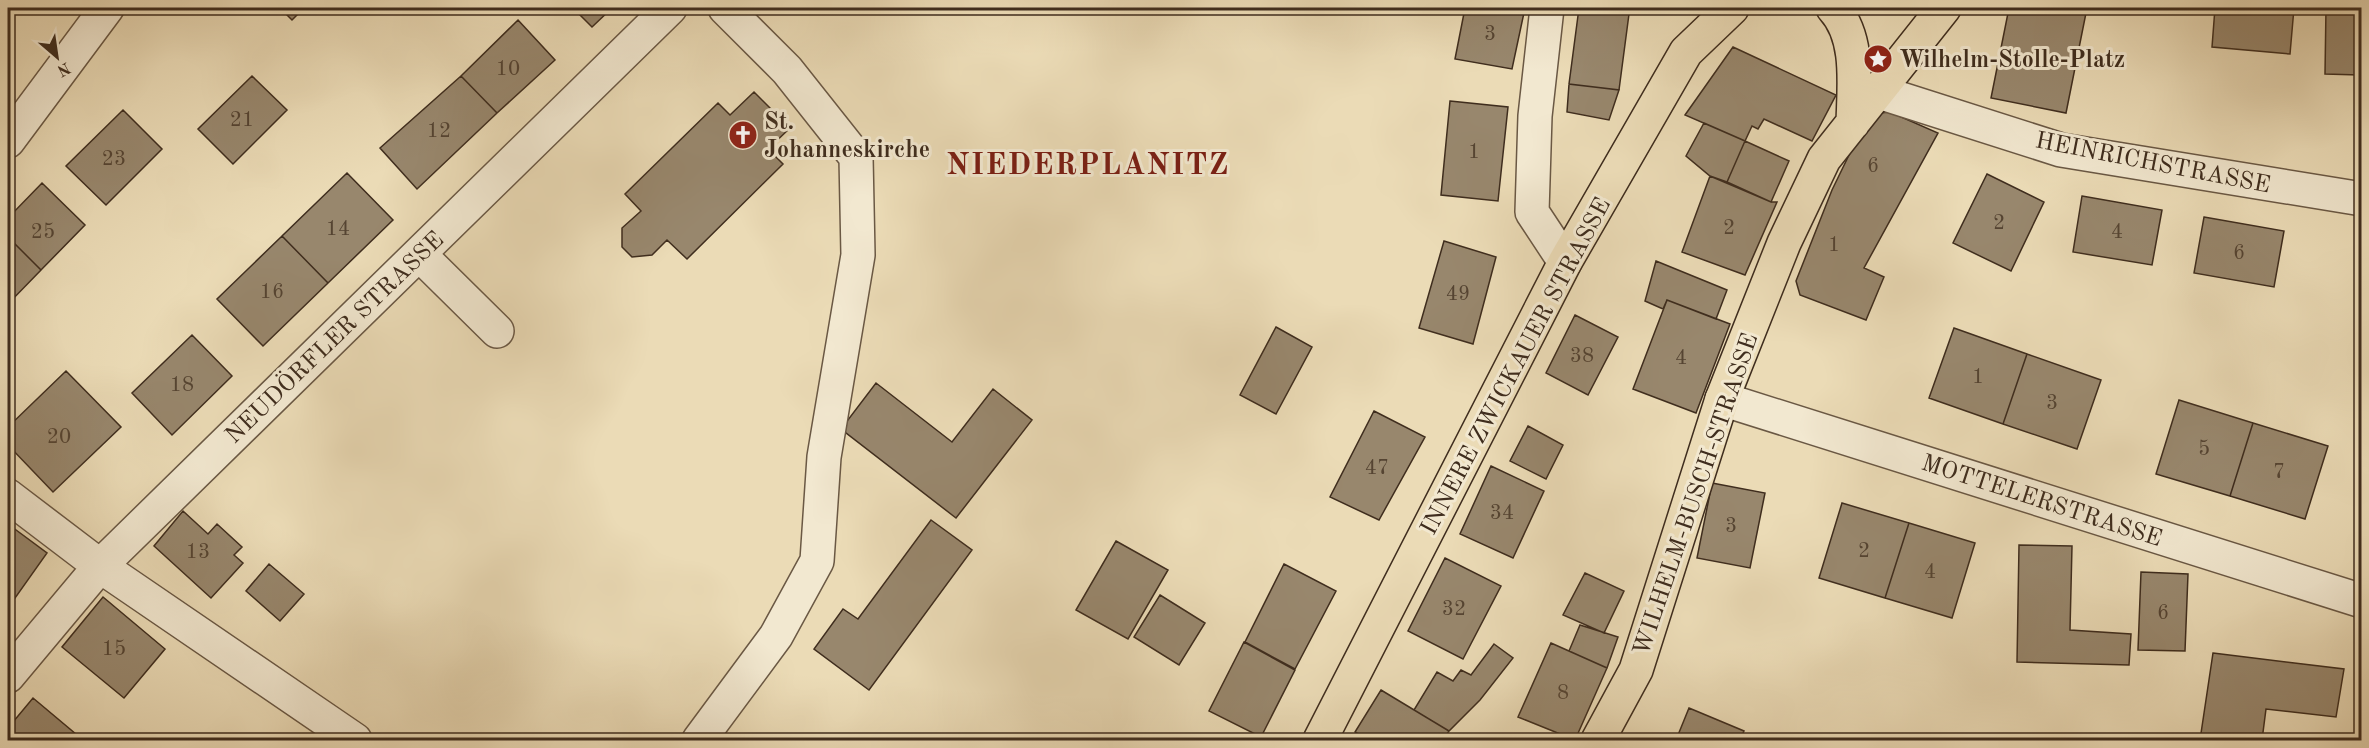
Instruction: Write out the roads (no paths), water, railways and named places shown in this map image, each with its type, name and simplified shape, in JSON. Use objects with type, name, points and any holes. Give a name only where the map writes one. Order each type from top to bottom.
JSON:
[{"type":"main road","name":"INNERE ZWICKAUER STRASSE","points":[[1320,741],[1565,262],[1686,51],[1732,8]]},
{"type":"main road","points":[[1833,8],[1843,18],[1851,44],[1854,73],[1853,123]]},
{"type":"main road","name":"WILHELM-BUSCH-STRASSE","points":[[1598,741],[1636,670],[1722,399],[1784,243],[1824,159],[1944,8]]},
{"type":"street","points":[[8,141],[107,8]]},
{"type":"street","name":"NEUDÖRFLER STRASSE","points":[[8,676],[100,566],[670,8]]},
{"type":"street","points":[[699,741],[776,636],[817,561],[824,457],[858,255],[856,157],[787,70],[725,8]]},
{"type":"street","points":[[1547,8],[1535,116],[1532,212],[1565,262]]},
{"type":"street","name":"HEINRICHSTRASSE","points":[[1879,92],[2061,150],[2361,199]]},
{"type":"street","points":[[419,254],[497,331]]},
{"type":"street","name":"MOTTELERSTRASSE","points":[[1722,399],[2361,601]]},
{"type":"street","points":[[8,496],[100,566],[355,741]]},
{"type":"place","name":"Wilhelm-Stolle-Platz","points":[[1878,59]]},
{"type":"place","name":"St. Johanneskirche","points":[[743,135]]},
{"type":"district","name":"NIEDERPLANITZ","points":[[1088,164]]}]
